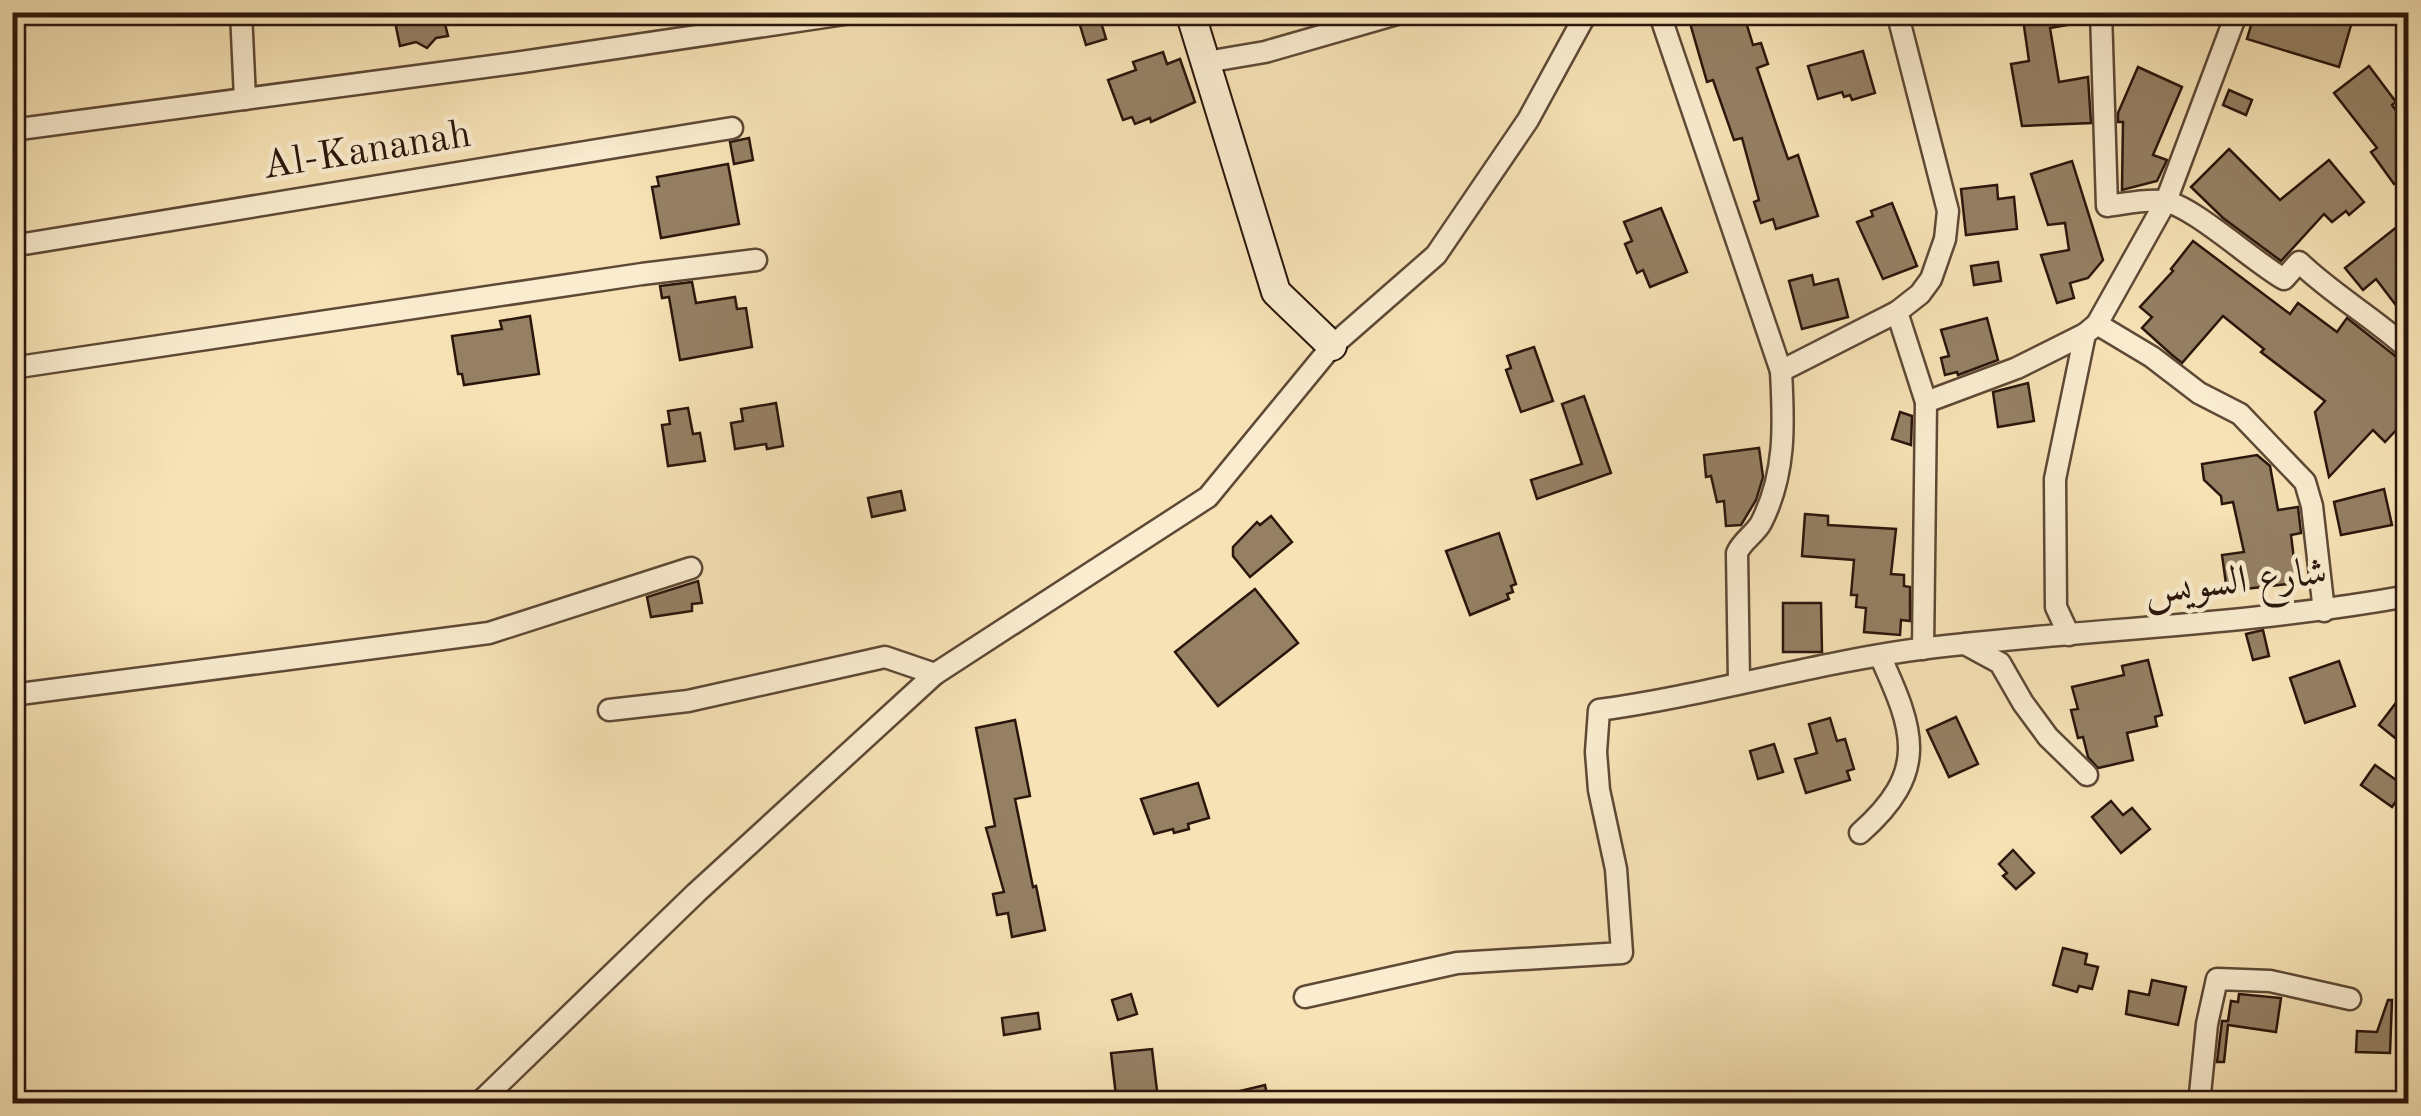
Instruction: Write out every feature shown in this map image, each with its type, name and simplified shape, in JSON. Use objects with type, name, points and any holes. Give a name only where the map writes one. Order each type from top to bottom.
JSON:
[{"type":"street","points":[[241,12],[245,99]]},
{"type":"street","points":[[12,130],[792,18],[858,12]]},
{"type":"street","points":[[1190,12],[1276,292],[1332,346]]},
{"type":"street","points":[[1206,62],[1264,52],[1404,12]]},
{"type":"street","points":[[478,1104],[696,892],[935,674],[1208,497],[1332,346],[1436,255],[1528,120],[1587,12]]},
{"type":"street","points":[[1658,12],[1781,371],[1784,446],[1776,487],[1760,526],[1736,553],[1739,682]]},
{"type":"street","points":[[1781,371],[1897,312],[1920,294],[1930,279],[1949,219],[1896,12]]},
{"type":"street","points":[[2102,12],[2107,206],[2166,201],[2229,238],[2258,265],[2284,280],[2299,262],[2408,350]]},
{"type":"street","points":[[2069,635],[2056,606],[2055,479],[2091,329],[2166,201],[2237,12]]},
{"type":"street","name":"Al-Kananah","points":[[12,246],[732,128]]},
{"type":"street","points":[[12,368],[756,260]]},
{"type":"street","points":[[1897,312],[1926,402],[1923,649]]},
{"type":"street","points":[[1926,402],[2017,368],[2091,329]]},
{"type":"street","points":[[2091,329],[2152,357],[2199,393],[2240,414],[2305,482],[2312,506],[2324,611]]},
{"type":"street","points":[[12,695],[490,633],[692,568]]},
{"type":"street","name":"شارع السويس","points":[[1305,998],[1457,963],[1622,953],[1616,869],[1599,790],[1599,710],[1661,702],[1739,682],[1923,649],[2324,611],[2408,596]]},
{"type":"street","points":[[1965,644],[2000,664],[2022,703],[2048,737],[2087,775]]},
{"type":"street","points":[[1860,833],[1903,785],[1911,750],[1897,693],[1880,656]]},
{"type":"street","points":[[609,710],[688,700],[885,657],[935,674]]},
{"type":"street","points":[[2199,1104],[2207,1024],[2217,979],[2270,981],[2350,998]]},
{"type":"building","points":[[396,12],[442,12],[448,36],[436,38],[427,48],[416,42],[400,46]]},
{"type":"building","points":[[1076,12],[1098,12],[1106,39],[1086,45]]},
{"type":"building","points":[[1726,12],[1743,12],[1753,45],[1761,43],[1768,64],[1757,68],[1788,159],[1798,155],[1818,216],[1776,229],[1773,219],[1761,223],[1754,202],[1759,200],[1742,138],[1734,140],[1713,80],[1707,82],[1690,23]]},
{"type":"building","points":[[2022,12],[2084,12],[2085,22],[2050,28],[2059,82],[2088,77],[2091,123],[2022,126],[2011,64],[2029,61]]},
{"type":"building","points":[[2255,12],[2311,12],[2351,25],[2339,67],[2247,39]]},
{"type":"building","points":[[1863,51],[1875,93],[1852,100],[1842,92],[1818,99],[1808,66]]},
{"type":"building","points":[[1163,52],[1167,64],[1180,59],[1195,102],[1151,122],[1150,118],[1135,124],[1132,117],[1123,120],[1108,80],[1136,70],[1133,62]]},
{"type":"building","points":[[2369,66],[2396,102],[2392,105],[2408,127],[2408,174],[2394,184],[2371,152],[2377,148],[2334,93]]},
{"type":"building","points":[[2138,67],[2182,87],[2153,155],[2167,160],[2157,181],[2122,190],[2123,122],[2118,122],[2118,113]]},
{"type":"building","points":[[2229,90],[2252,100],[2246,115],[2223,105]]},
{"type":"building","points":[[749,138],[753,160],[734,164],[730,142]]},
{"type":"building","points":[[2229,149],[2280,200],[2329,160],[2364,202],[2349,215],[2346,211],[2332,222],[2324,214],[2281,261],[2223,218],[2191,187]]},
{"type":"building","points":[[2072,161],[2103,260],[2088,278],[2070,283],[2074,298],[2057,303],[2041,255],[2069,250],[2065,223],[2048,225],[2031,174]]},
{"type":"building","points":[[728,164],[739,224],[661,238],[652,187],[659,186],[657,177]]},
{"type":"building","points":[[1997,185],[1998,199],[2014,197],[2017,229],[1966,235],[1961,189]]},
{"type":"building","points":[[1892,203],[1917,266],[1883,279],[1857,222]]},
{"type":"building","points":[[1661,208],[1687,272],[1650,287],[1643,270],[1637,273],[1625,244],[1632,241],[1624,222]]},
{"type":"building","points":[[2408,218],[2408,321],[2376,279],[2363,290],[2345,268]]},
{"type":"building","points":[[2193,241],[2290,314],[2298,303],[2337,332],[2347,318],[2408,362],[2408,436],[2399,427],[2385,442],[2373,430],[2329,477],[2315,412],[2325,401],[2261,352],[2264,349],[2223,316],[2182,363],[2142,328],[2152,317],[2140,307],[2173,271]]},
{"type":"building","points":[[1998,262],[2001,281],[1974,285],[1971,266]]},
{"type":"building","points":[[1812,275],[1814,285],[1838,279],[1848,317],[1802,329],[1789,281]]},
{"type":"building","points":[[692,282],[696,303],[735,297],[737,309],[746,308],[752,347],[680,360],[669,297],[662,298],[660,286]]},
{"type":"building","points":[[530,316],[539,374],[464,385],[462,374],[458,374],[452,336],[502,329],[500,321]]},
{"type":"building","points":[[1987,318],[1998,360],[1958,375],[1945,375],[1941,358],[1949,356],[1941,330]]},
{"type":"building","points":[[1534,347],[1553,401],[1521,412],[1506,370],[1511,368],[1507,356]]},
{"type":"building","points":[[2028,383],[2034,421],[1998,427],[1993,392]]},
{"type":"building","points":[[1584,396],[1611,473],[1537,499],[1531,480],[1582,464],[1562,404]]},
{"type":"building","points":[[776,403],[783,446],[767,449],[766,444],[735,449],[731,423],[743,421],[741,409]]},
{"type":"building","points":[[688,408],[693,434],[700,433],[705,461],[668,466],[662,425],[670,424],[668,411]]},
{"type":"building","points":[[1900,412],[1912,416],[1911,445],[1892,439]]},
{"type":"building","points":[[1759,448],[1763,477],[1756,500],[1741,525],[1726,526],[1724,501],[1717,502],[1711,476],[1706,477],[1704,455]]},
{"type":"building","points":[[2257,455],[2270,466],[2278,510],[2298,507],[2301,533],[2291,535],[2297,583],[2227,591],[2222,555],[2244,552],[2233,502],[2222,504],[2221,496],[2204,480],[2202,464]]},
{"type":"building","points":[[2384,489],[2392,525],[2341,535],[2334,502]]},
{"type":"building","points":[[901,491],[905,510],[872,517],[868,498]]},
{"type":"building","points":[[1805,514],[1828,516],[1828,525],[1896,529],[1891,574],[1904,575],[1904,586],[1910,587],[1910,621],[1901,620],[1900,635],[1864,632],[1866,608],[1856,607],[1857,595],[1851,595],[1854,560],[1802,556]]},
{"type":"building","points":[[1271,516],[1292,542],[1250,577],[1233,556],[1233,547],[1257,522],[1260,525]]},
{"type":"building","points":[[1499,533],[1516,584],[1511,586],[1513,592],[1507,594],[1509,599],[1470,615],[1446,551]]},
{"type":"building","points":[[698,581],[702,603],[692,604],[692,611],[651,617],[647,597]]},
{"type":"building","points":[[1255,589],[1298,643],[1218,706],[1175,652]]},
{"type":"building","points":[[1783,603],[1821,603],[1822,652],[1783,652]]},
{"type":"building","points":[[2263,630],[2269,656],[2253,660],[2246,634]]},
{"type":"building","points":[[2148,660],[2162,715],[2155,717],[2157,726],[2127,733],[2133,760],[2098,768],[2088,757],[2083,737],[2078,738],[2071,710],[2078,709],[2072,687],[2124,675],[2122,666]]},
{"type":"building","points":[[2339,661],[2355,706],[2305,723],[2290,678]]},
{"type":"building","points":[[2408,687],[2408,730],[2400,742],[2379,725]]},
{"type":"building","points":[[1956,717],[1978,764],[1949,777],[1927,730]]},
{"type":"building","points":[[1830,718],[1837,741],[1845,739],[1854,769],[1847,771],[1850,780],[1806,793],[1795,759],[1817,753],[1809,724]]},
{"type":"building","points":[[1015,720],[1030,796],[1015,799],[1045,930],[1012,937],[1008,913],[997,915],[993,894],[1004,892],[986,828],[995,826],[976,728]]},
{"type":"building","points":[[1774,744],[1783,772],[1758,779],[1750,751]]},
{"type":"building","points":[[2375,765],[2406,787],[2392,807],[2361,785]]},
{"type":"building","points":[[1198,783],[1209,818],[1188,824],[1189,829],[1154,834],[1141,799]]},
{"type":"building","points":[[2111,801],[2123,815],[2132,808],[2150,829],[2121,853],[2092,817]]},
{"type":"building","points":[[2013,850],[2034,873],[2016,889],[2003,876],[2007,873],[1999,864]]},
{"type":"building","points":[[2063,948],[2087,954],[2085,964],[2098,967],[2092,989],[2079,986],[2077,992],[2053,985]]},
{"type":"building","points":[[2152,980],[2186,987],[2178,1025],[2126,1014],[2129,991],[2149,995]]},
{"type":"building","points":[[1131,994],[1137,1014],[1118,1020],[1112,1000]]},
{"type":"building","points":[[2239,994],[2281,998],[2276,1032],[2228,1025],[2224,1062],[2217,1062],[2222,1021],[2228,1021],[2231,1001],[2238,1002]]},
{"type":"building","points":[[2388,1000],[2392,1000],[2390,1053],[2356,1052],[2357,1031],[2377,1032]]},
{"type":"building","points":[[1038,1013],[1040,1029],[1004,1035],[1002,1018]]},
{"type":"building","points":[[1152,1049],[1158,1099],[1154,1099],[1155,1104],[1117,1104],[1111,1053]]},
{"type":"building","points":[[1265,1085],[1269,1104],[1216,1104],[1215,1097]]}]
